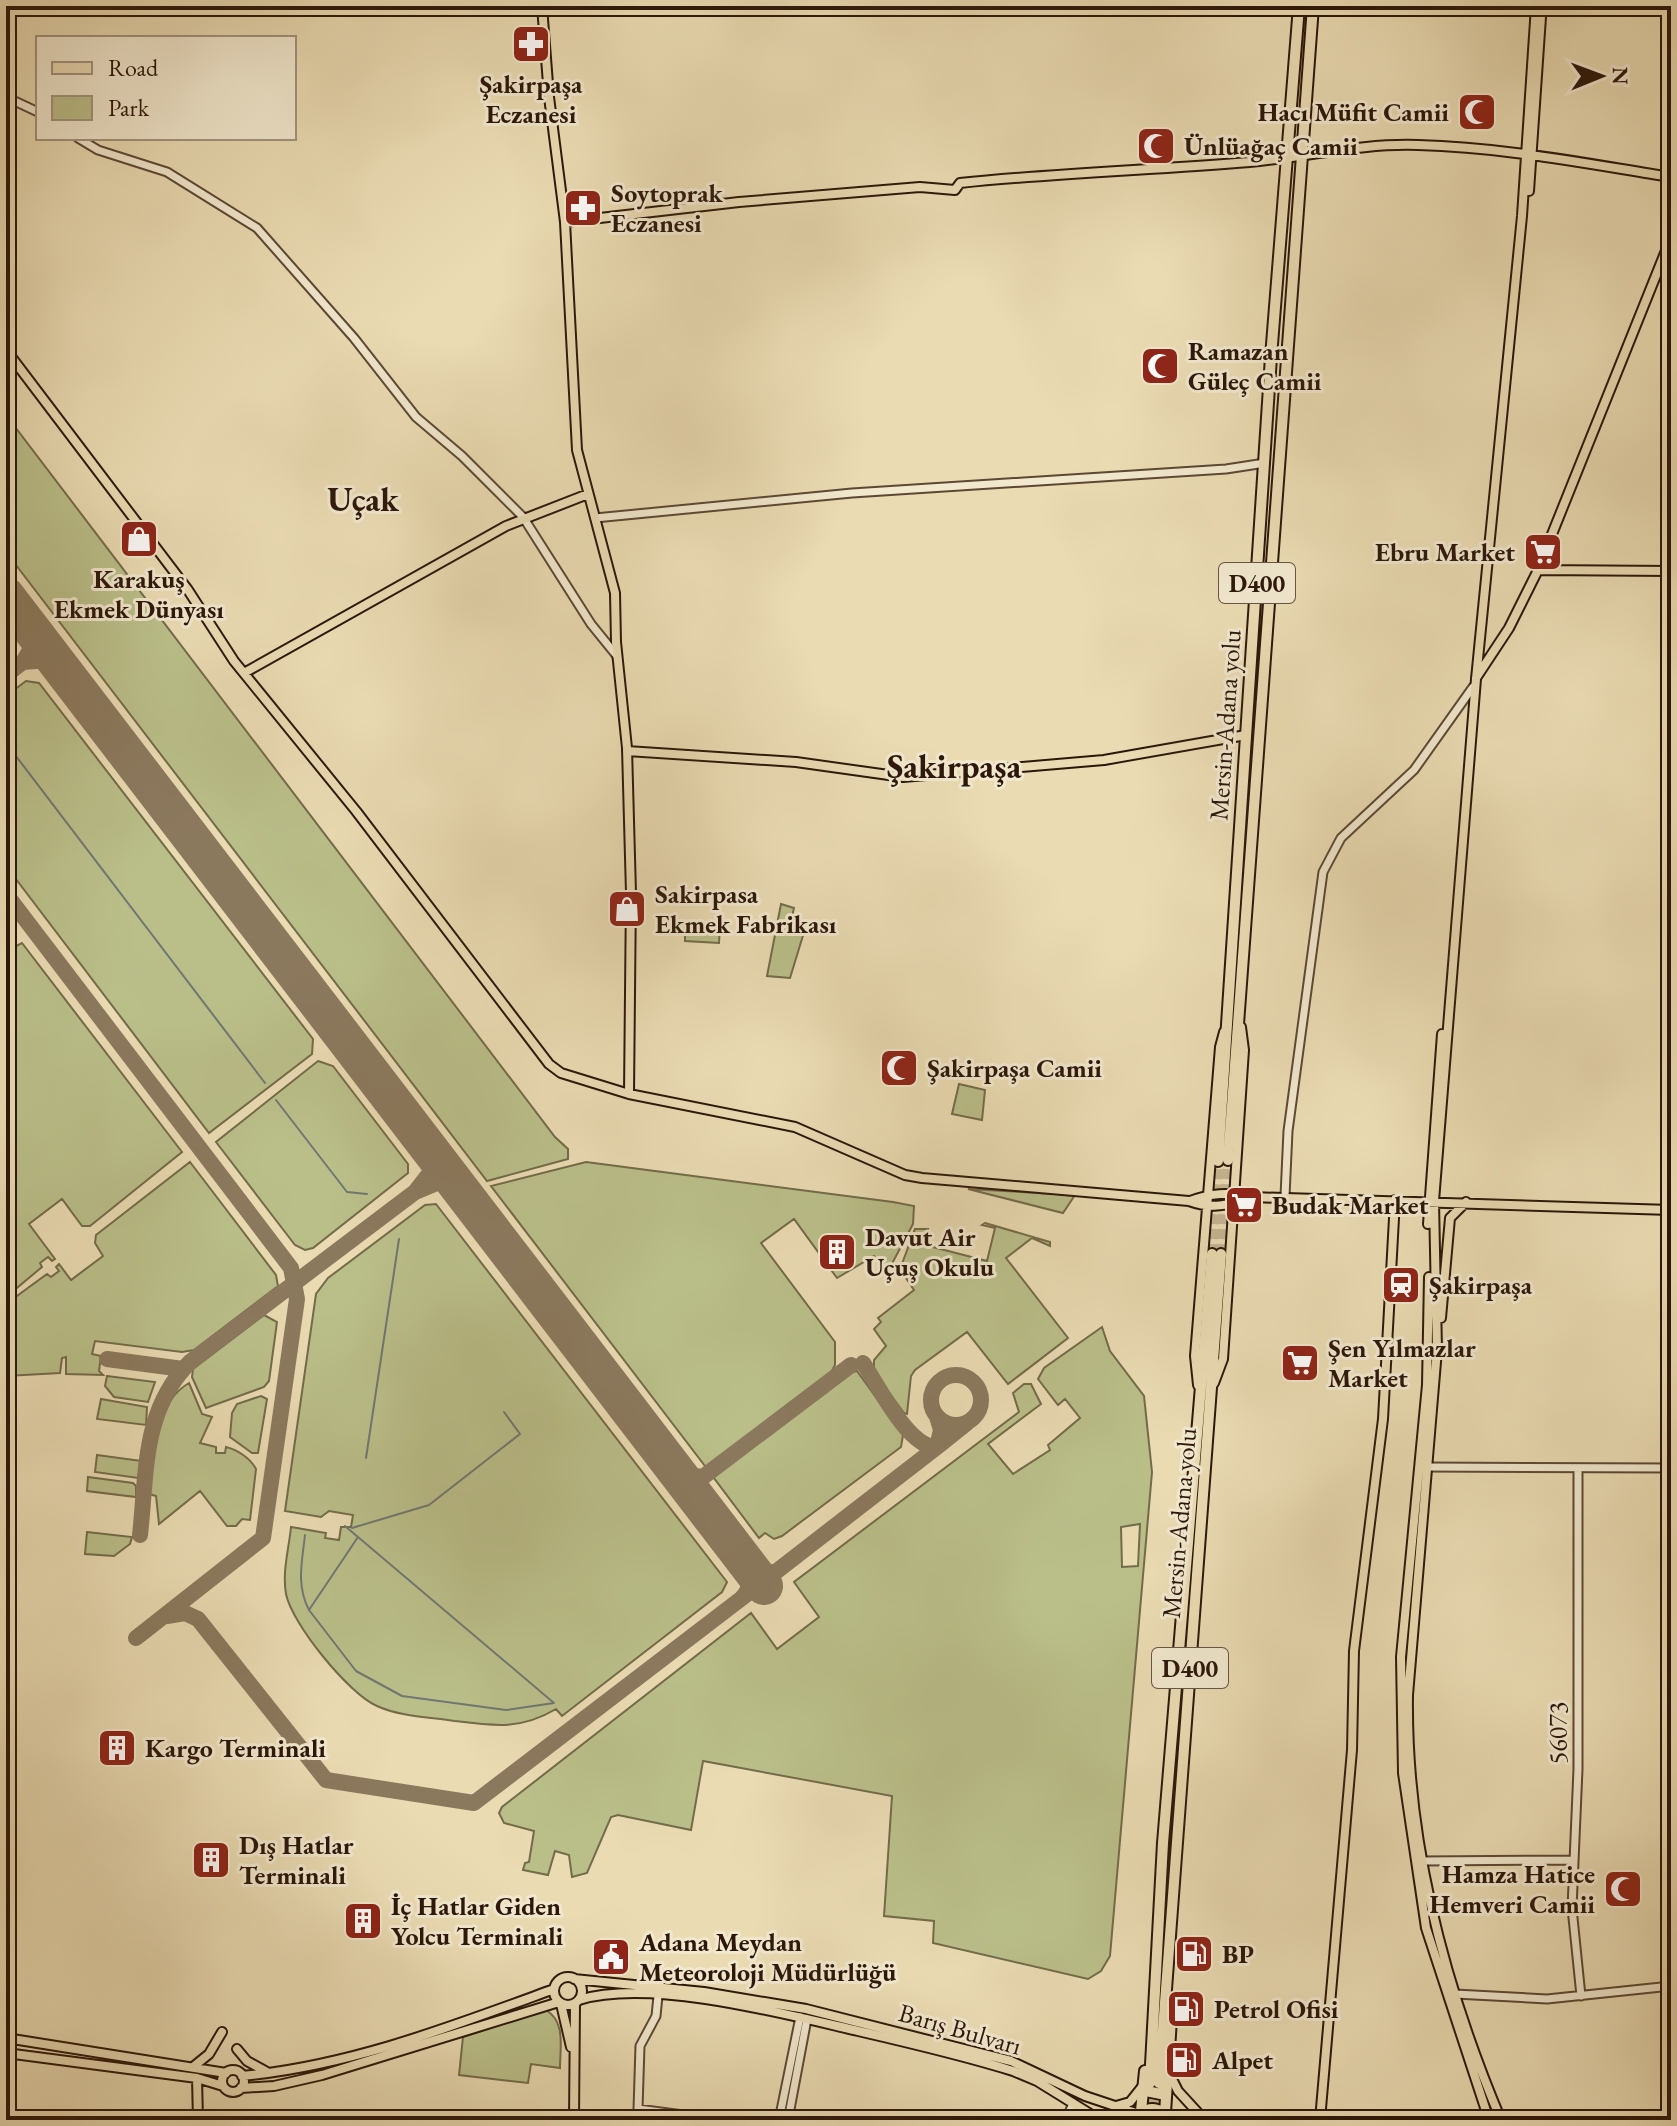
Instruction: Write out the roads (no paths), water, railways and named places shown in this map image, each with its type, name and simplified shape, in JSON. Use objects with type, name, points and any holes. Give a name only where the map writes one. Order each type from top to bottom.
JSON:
[{"type":"highway","name":"Mersin-Adana yolu","points":[[1299,6],[1246,735],[1228,1020],[1223,1160],[1239,1016],[1313,6]]},
{"type":"highway","name":"Mersin-Adana yolu","points":[[1216,1254],[1212,1387],[1181,1793],[1181,1868],[1158,2080],[1157,1860],[1163,1843],[1216,1254]]},
{"type":"highway","points":[[1139,2115],[1158,2080]]},
{"type":"highway","points":[[1158,2080],[1167,2116]]},
{"type":"main road","points":[[542,6],[549,97],[565,222],[576,443],[615,593],[617,656],[627,751],[633,999],[629,1094]]},
{"type":"main road","points":[[1489,2120],[1426,1928],[1403,1773],[1401,1657],[1431,1324],[1431,1200],[1474,683],[1530,156],[1538,6]]},
{"type":"main road","points":[[565,222],[745,201],[920,187],[955,190],[960,183],[1288,158],[1369,146],[1418,145],[1530,156],[1671,177]]},
{"type":"main road","points":[[1474,683],[1509,628],[1538,570],[1671,238]]},
{"type":"main road","points":[[6,350],[188,590],[244,673],[356,811],[549,1064],[561,1073],[629,1094],[795,1127],[905,1175],[1189,1201],[1206,1207],[1234,1204],[1250,1197]]},
{"type":"main road","points":[[244,673],[523,517],[588,494]]},
{"type":"main road","points":[[1538,570],[1671,571]]},
{"type":"main road","points":[[627,751],[796,762],[903,777],[1104,760],[1246,735]]},
{"type":"main road","points":[[1212,1387],[1223,1359],[1244,1050],[1239,1016]]},
{"type":"main road","points":[[1200,1409],[1195,1356],[1220,1047],[1228,1020]]},
{"type":"main road","points":[[1189,1201],[1208,1194],[1234,1193],[1250,1197],[1431,1200],[1671,1210]]},
{"type":"main road","points":[[1320,2120],[1352,1750],[1354,1651],[1383,1419],[1395,1200]]},
{"type":"main road","points":[[1431,1200],[1437,1350]]},
{"type":"main road","points":[[1466,1202],[1450,1218],[1425,1467],[1408,1707],[1408,1749],[1431,1908],[1455,1994],[1501,2120]]},
{"type":"main road","points":[[6,2038],[226,2073],[235,2071],[242,2076],[426,2036],[554,1989],[563,1978],[574,1979],[582,1988],[577,2002],[574,2120]]},
{"type":"main road","name":"Barış Bulvarı","points":[[574,1979],[704,1996],[1011,2061],[1085,2096],[1139,2115],[1152,2107],[1167,2116],[1200,2115]]},
{"type":"main road","points":[[554,1989],[575,2064]]},
{"type":"main road","name":"Barış Bulvarı","points":[[241,2088],[274,2086],[322,2075],[560,2003],[605,1994],[704,1996]]},
{"type":"main road","points":[[193,2067],[209,2054],[222,2032]]},
{"type":"main road","name":"Barış Bulvarı","points":[[913,2040],[1013,2071],[1100,2120]]},
{"type":"main road","points":[[237,2049],[246,2060],[267,2073]]},
{"type":"main road","points":[[6,2053],[197,2078],[232,2092],[241,2088],[242,2076]]},
{"type":"main road","points":[[223,2086],[226,2073]]},
{"type":"main road","points":[[197,2078],[198,2120]]},
{"type":"main road","points":[[1114,2106],[1130,2102],[1158,2080],[1178,2091],[1200,2115],[1209,2120]]},
{"type":"street","points":[[6,97],[36,111]]},
{"type":"street","points":[[81,140],[98,150],[167,172],[257,228],[354,338],[416,417],[462,456],[523,517],[591,624],[617,656]]},
{"type":"street","points":[[595,518],[852,493],[1226,469],[1265,463]]},
{"type":"street","points":[[1285,1196],[1288,1131],[1323,872],[1341,838],[1414,770],[1474,683]]},
{"type":"street","points":[[1425,1467],[1671,1468]]},
{"type":"street","name":"56073","points":[[1578,1470],[1578,1769],[1572,1908],[1581,1996]]},
{"type":"street","points":[[1423,1861],[1573,1860]]},
{"type":"street","points":[[1455,1994],[1547,1999],[1671,1986]]},
{"type":"street","points":[[658,1996],[656,2016],[640,2046],[638,2109],[721,2120]]},
{"type":"street","points":[[779,2120],[804,2016]]},
{"type":"street","points":[[788,2120],[804,2016]]},
{"type":"street","points":[[1066,2120],[1073,2103]]},
{"type":"waterway","points":[[6,743],[265,1083]]},
{"type":"waterway","points":[[276,1100],[347,1192],[367,1194]]},
{"type":"waterway","points":[[366,1458],[399,1239]]},
{"type":"waterway","points":[[352,1528],[429,1505],[520,1434],[504,1412]]},
{"type":"waterway","points":[[309,1610],[356,1671],[402,1696],[506,1710],[554,1703],[345,1526]]},
{"type":"waterway","points":[[305,1535],[301,1582],[309,1610],[358,1537]]},
{"type":"tunnel","points":[[1221,1254],[1228,1160]]},
{"type":"tunnel","points":[[1212,1254],[1218,1161]]},
{"type":"tunnel","points":[[1148,2120],[1150,2085]]},
{"type":"tunnel","points":[[1157,2120],[1159,2086]]},
{"type":"place","name":"Şakirpaşa Eczanesi","points":[[531,44]]},
{"type":"place","name":"Hacı Müfit Camii","points":[[1477,112]]},
{"type":"place","name":"Ünlüağaç Camii","points":[[1156,146]]},
{"type":"place","name":"Soytoprak Eczanesi","points":[[583,208]]},
{"type":"place","name":"Ramazan Güleç Camii","points":[[1160,366]]},
{"type":"place","name":"Karakuş Ekmek Dünyası","points":[[139,539]]},
{"type":"place","name":"Ebru Market","points":[[1543,552]]},
{"type":"place","name":"Sakirpasa Ekmek Fabrikası","points":[[627,909]]},
{"type":"place","name":"Şakirpaşa Camii","points":[[899,1068]]},
{"type":"place","name":"Budak Market","points":[[1244,1205]]},
{"type":"place","name":"Davut Air Uçuş Okulu","points":[[837,1252]]},
{"type":"place","name":"Şakirpaşa","points":[[1401,1285]]},
{"type":"place","name":"Şen Yılmazlar Market","points":[[1300,1363]]},
{"type":"place","name":"Kargo Terminali","points":[[117,1748]]},
{"type":"place","name":"Dış Hatlar Terminali","points":[[211,1860]]},
{"type":"place","name":"Hamza Hatice Hemveri Camii","points":[[1623,1889]]},
{"type":"place","name":"İç Hatlar Giden Yolcu Terminali","points":[[363,1921]]},
{"type":"place","name":"BP","points":[[1194,1954]]},
{"type":"place","name":"Adana Meydan Meteoroloji Müdürlüğü","points":[[611,1957]]},
{"type":"place","name":"Petrol Ofisi","points":[[1186,2009]]},
{"type":"place","name":"Alpet","points":[[1184,2060]]},
{"type":"district","name":"Uçak","points":[[363,499]]},
{"type":"district","name":"Şakirpaşa","points":[[954,766]]}]
